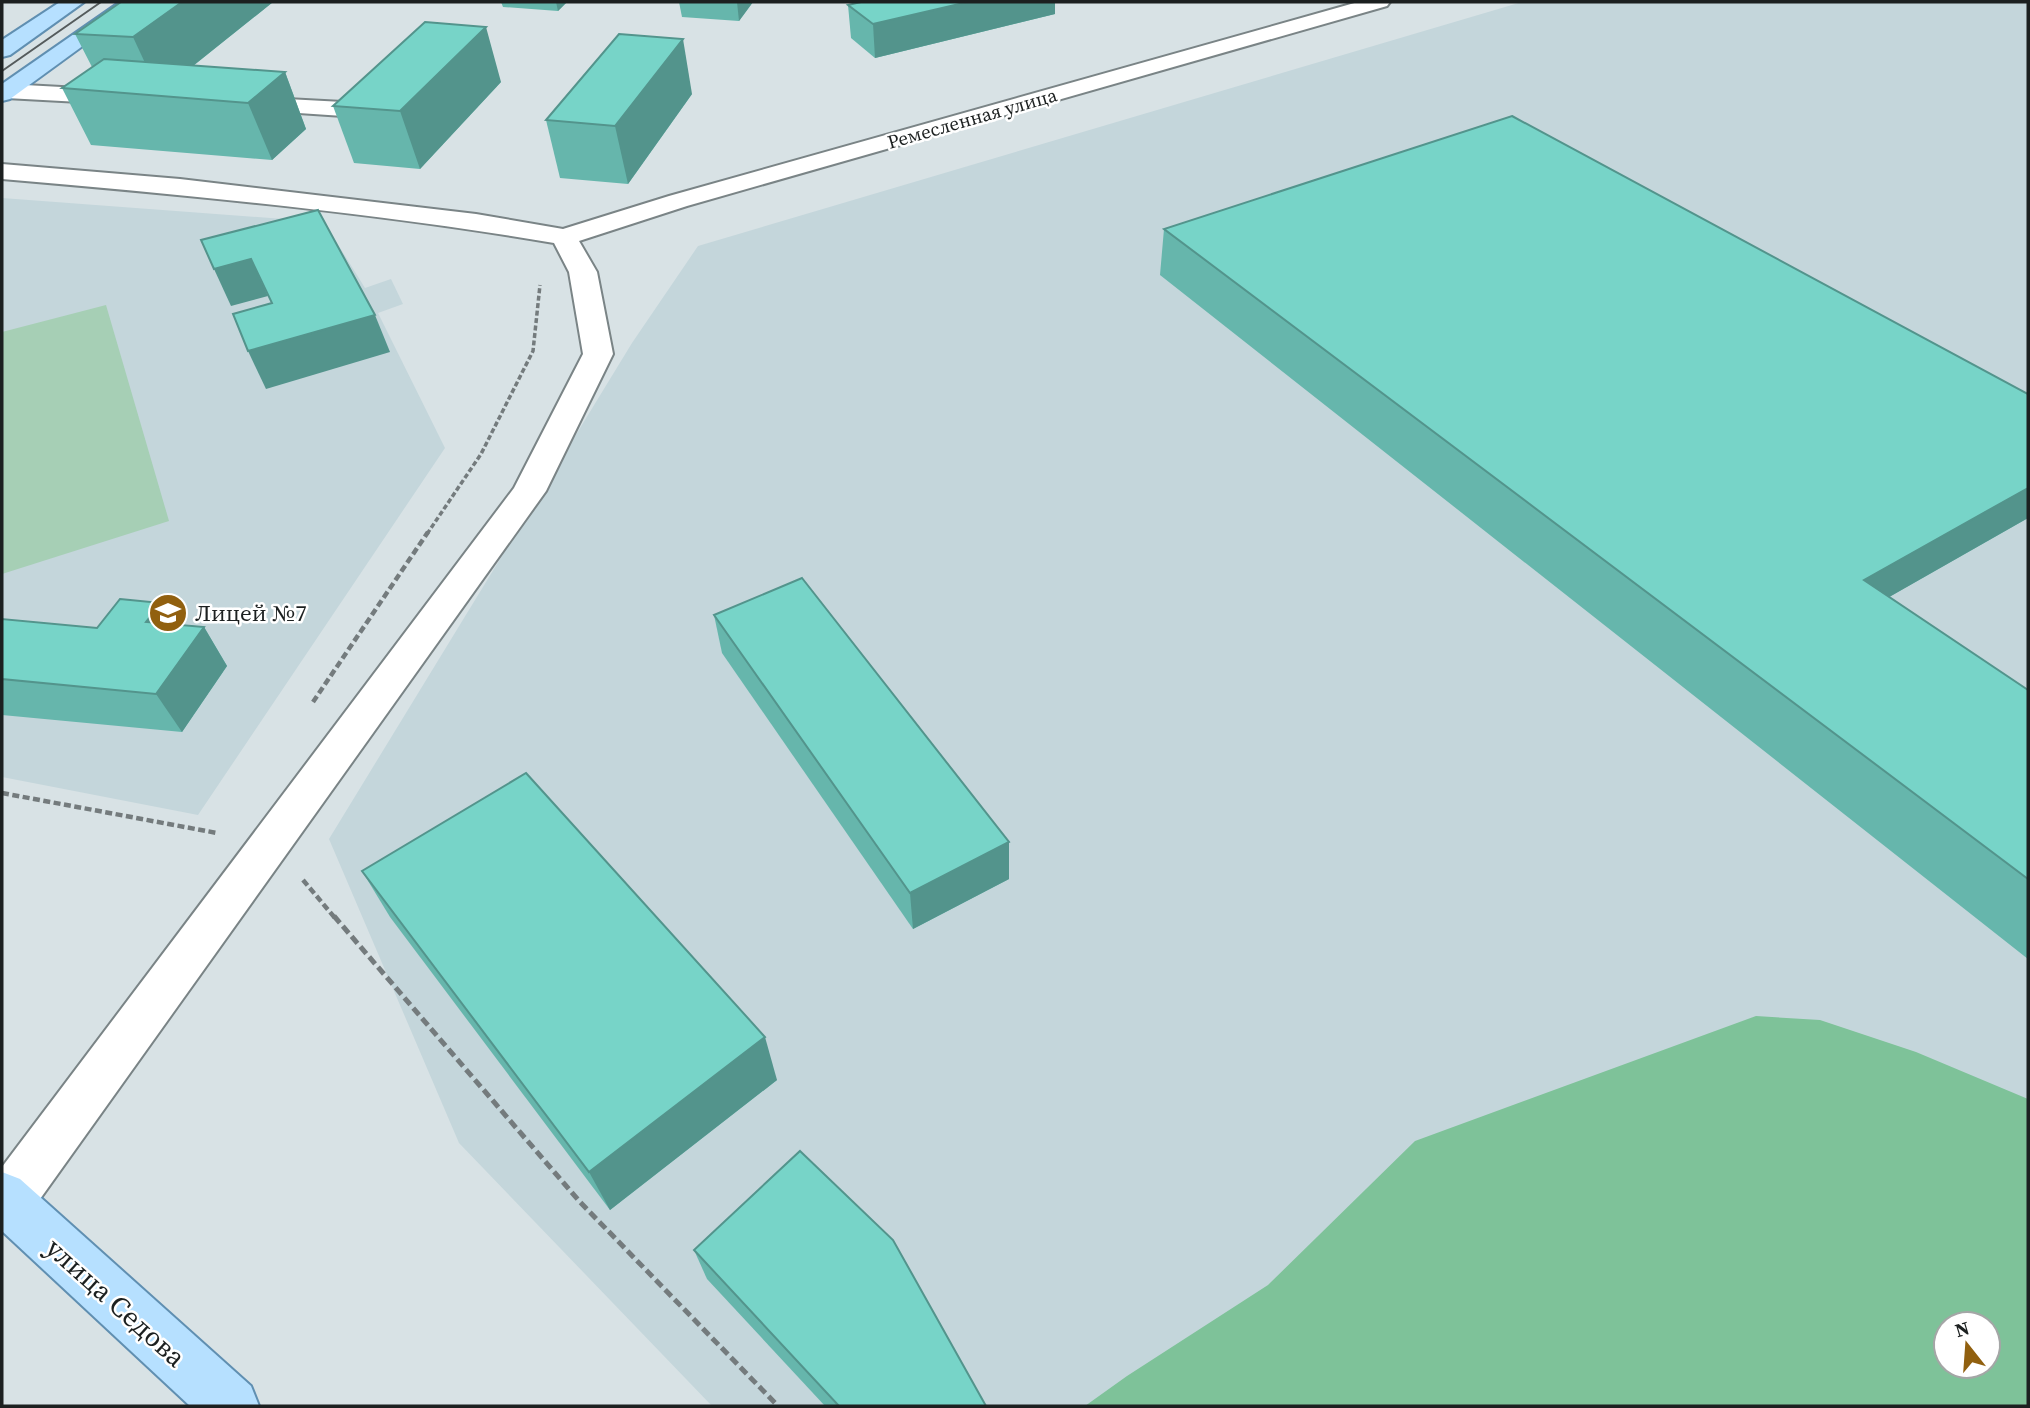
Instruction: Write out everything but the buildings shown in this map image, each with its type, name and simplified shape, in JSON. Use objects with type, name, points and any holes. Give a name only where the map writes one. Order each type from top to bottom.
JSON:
[{"type":"main road","points":[[2,50],[74,2]]},
{"type":"main road","points":[[4,93],[133,2]]},
{"type":"main road","name":"улица Седова","points":[[5,1200],[231,1406]]},
{"type":"street","name":"Ремесленная улица","points":[[564,237],[678,201],[1380,2]]},
{"type":"street","points":[[4,93],[143,99]]},
{"type":"street","points":[[223,103],[343,109]]},
{"type":"street","points":[[2,171],[180,187],[476,222],[564,237],[583,272],[598,354],[529,491],[5,1200]]},
{"type":"path","points":[[309,707],[481,454],[533,351],[543,264],[564,237]]},
{"type":"path","points":[[2,793],[271,843],[580,1202],[778,1406]]},
{"type":"shaded area","points":[[1522,2],[2028,2],[2028,1406],[712,1406],[459,1143],[329,839],[632,343],[698,246]]},
{"type":"shaded area","name":"Лицей №7","points":[[2,198],[324,222],[365,288],[391,279],[403,304],[378,313],[445,448],[198,815],[2,777]]},
{"type":"green space","points":[[106,305],[169,521],[2,574],[2,332]]},
{"type":"green space","points":[[1756,1016],[1820,1020],[1916,1052],[2028,1099],[2028,1406],[1085,1406],[1268,1285],[1415,1141]]},
{"type":"tram line","points":[[2,71],[101,2]]},
{"type":"place","name":"Лицей №7","points":[[168,613]]}]
